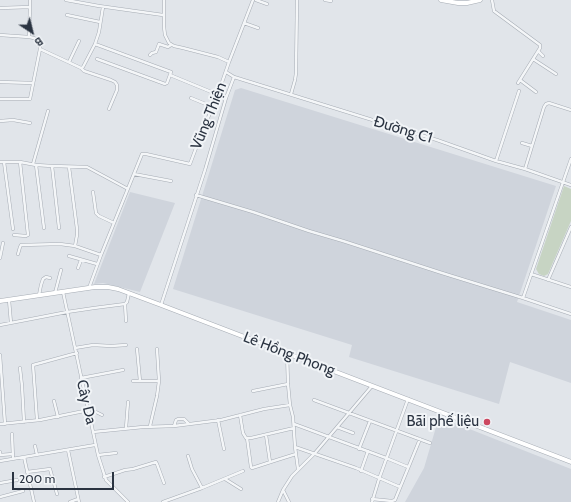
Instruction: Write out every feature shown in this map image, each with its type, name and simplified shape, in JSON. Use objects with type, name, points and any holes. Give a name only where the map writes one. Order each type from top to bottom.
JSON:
[{"type":"main road","points":[[441,0],[458,3],[480,0]]},
{"type":"main road","name":"Lê Hồng Phong","points":[[0,301],[89,288],[108,287],[161,305],[571,462]]},
{"type":"street","points":[[29,37],[30,0]]},
{"type":"street","points":[[66,0],[103,7],[163,15]]},
{"type":"street","points":[[164,0],[163,15],[165,35],[169,43],[172,45]]},
{"type":"street","points":[[255,0],[267,4]]},
{"type":"street","name":"Vũng Thiện","points":[[89,288],[97,264],[143,153],[190,164],[244,24],[255,0]]},
{"type":"street","points":[[291,94],[296,73],[297,0]]},
{"type":"street","points":[[325,0],[331,1]]},
{"type":"street","points":[[492,0],[494,11],[540,45],[538,51],[519,81],[536,92]]},
{"type":"street","points":[[0,8],[30,7]]},
{"type":"street","points":[[81,68],[84,66],[95,44],[103,7]]},
{"type":"street","points":[[67,15],[100,22]]},
{"type":"street","points":[[244,24],[258,28]]},
{"type":"street","points":[[0,35],[34,38],[39,41],[40,49],[30,100],[0,99]]},
{"type":"street","points":[[69,62],[79,41]]},
{"type":"street","points":[[95,44],[171,72],[167,83],[165,84],[97,59]]},
{"type":"street","points":[[150,56],[152,53],[156,52],[159,44],[168,47],[172,45],[218,57],[229,62]]},
{"type":"street","points":[[40,49],[69,62],[84,71],[115,82],[117,85],[117,90],[109,109]]},
{"type":"street","points":[[538,51],[543,56]]},
{"type":"street","points":[[533,59],[556,74]]},
{"type":"street","name":"Đường C1","points":[[226,72],[234,76],[436,140],[571,185]]},
{"type":"street","points":[[170,75],[226,98]]},
{"type":"street","points":[[161,305],[234,76]]},
{"type":"street","points":[[0,82],[33,83]]},
{"type":"street","points":[[496,161],[519,91]]},
{"type":"street","points":[[191,98],[213,107]]},
{"type":"street","points":[[525,169],[546,104],[549,103],[571,110]]},
{"type":"street","points":[[44,228],[34,164],[48,111]]},
{"type":"street","points":[[0,121],[14,120],[30,123]]},
{"type":"street","points":[[522,143],[532,146]]},
{"type":"street","points":[[523,298],[571,159]]},
{"type":"street","points":[[0,162],[20,162],[52,166],[78,166],[89,168],[128,188]]},
{"type":"street","points":[[4,162],[13,229]]},
{"type":"street","points":[[14,235],[28,235],[20,162]]},
{"type":"street","points":[[52,166],[59,228]]},
{"type":"street","points":[[69,167],[77,229],[75,246]]},
{"type":"street","points":[[134,174],[171,181]]},
{"type":"street","points":[[93,192],[97,215],[114,223]]},
{"type":"street","points":[[196,195],[571,314]]},
{"type":"street","points":[[548,280],[571,226]]},
{"type":"street","points":[[0,258],[3,243]]},
{"type":"street","points":[[18,254],[21,245],[60,244],[75,246],[101,255]]},
{"type":"street","points":[[69,256],[97,264]]},
{"type":"street","points":[[78,268],[81,260]]},
{"type":"street","points":[[54,293],[61,270]]},
{"type":"street","points":[[531,274],[571,286]]},
{"type":"street","points":[[38,295],[43,279],[46,277],[50,278]]},
{"type":"street","name":"Cây Da","points":[[63,292],[77,353],[95,445],[104,477],[109,484],[128,502]]},
{"type":"street","points":[[126,321],[125,304],[129,293]]},
{"type":"street","points":[[9,300],[10,323]]},
{"type":"street","points":[[0,325],[68,312],[125,304]]},
{"type":"street","points":[[75,348],[93,345],[126,345]]},
{"type":"street","points":[[138,349],[140,381]]},
{"type":"street","points":[[150,426],[159,381],[157,349]]},
{"type":"street","points":[[37,420],[33,364],[77,353]]},
{"type":"street","points":[[287,353],[288,384],[298,470]]},
{"type":"street","points":[[0,355],[5,424]]},
{"type":"street","points":[[20,368],[24,422]]},
{"type":"street","points":[[81,378],[123,370]]},
{"type":"street","points":[[133,381],[159,381]]},
{"type":"street","points":[[253,390],[288,384]]},
{"type":"street","points":[[278,502],[283,490],[292,476],[315,453],[372,386]]},
{"type":"street","points":[[408,399],[372,501],[395,500],[420,439]]},
{"type":"street","points":[[314,400],[430,443]]},
{"type":"street","points":[[54,401],[58,417]]},
{"type":"street","points":[[126,428],[128,402]]},
{"type":"street","points":[[93,432],[150,426],[174,426],[218,420],[264,409],[290,405]]},
{"type":"street","points":[[0,424],[24,422],[89,411],[102,415]]},
{"type":"street","points":[[240,415],[244,436],[247,438],[251,467],[253,468],[296,454]]},
{"type":"street","points":[[174,426],[176,420],[178,419],[185,420],[188,423]]},
{"type":"street","points":[[218,420],[224,449]]},
{"type":"street","points":[[359,449],[370,421]]},
{"type":"street","points":[[247,438],[294,426],[408,467]]},
{"type":"street","points":[[337,427],[353,433]]},
{"type":"street","points":[[12,434],[13,459]]},
{"type":"street","points":[[266,434],[270,462]]},
{"type":"street","points":[[0,461],[95,445]]},
{"type":"street","points":[[35,446],[36,455]]},
{"type":"street","points":[[295,447],[315,453],[400,487]]},
{"type":"street","points":[[68,450],[78,500],[70,502]]},
{"type":"street","points":[[0,452],[0,455],[13,454]]},
{"type":"street","points":[[361,471],[368,452]]},
{"type":"street","points":[[98,456],[116,453]]},
{"type":"street","points":[[188,456],[192,469],[202,488]]},
{"type":"street","points":[[24,457],[34,502]]},
{"type":"street","points":[[104,477],[156,462],[164,483]]},
{"type":"street","points":[[27,472],[50,469],[57,494]]},
{"type":"street","points":[[163,502],[243,471]]},
{"type":"street","points":[[224,479],[241,489]]},
{"type":"street","points":[[0,483],[17,480]]},
{"type":"street","points":[[283,490],[289,502]]},
{"type":"street","points":[[0,497],[23,491]]},
{"type":"shaded area","points":[[241,88],[556,186],[517,302],[571,320],[571,383],[510,362],[499,404],[349,357],[352,345],[173,289],[235,90]]},
{"type":"shaded area","points":[[130,192],[175,203],[140,292],[103,283],[94,284]]},
{"type":"shaded area","points":[[439,417],[571,469],[571,502],[405,502],[424,468]]},
{"type":"green space","points":[[564,186],[571,189],[571,221],[548,274],[544,276],[539,274],[536,269]]},
{"type":"place","name":"Bãi phế liệu","points":[[487,422]]}]
